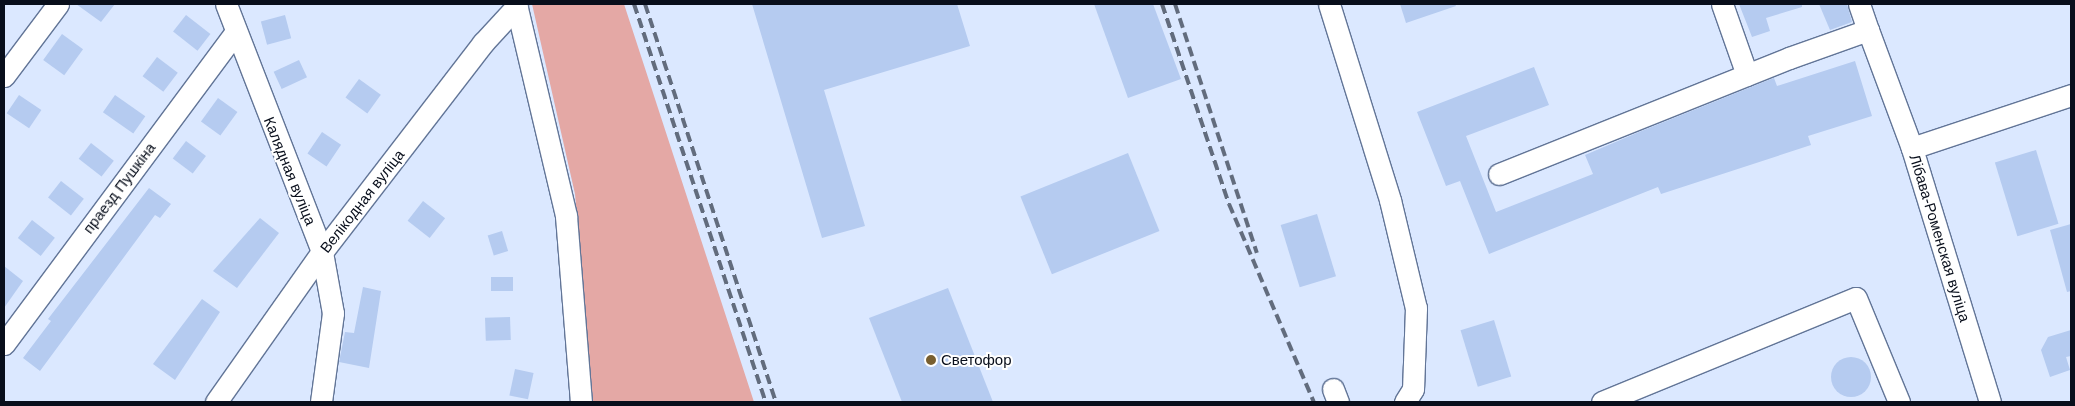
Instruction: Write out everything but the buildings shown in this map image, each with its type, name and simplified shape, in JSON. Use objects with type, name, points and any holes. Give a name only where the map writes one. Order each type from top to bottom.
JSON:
[{"type":"street","points":[[4,76],[58,4]]},
{"type":"street","name":"Калядная вуліца","points":[[226,4],[235,33],[322,252],[333,313],[320,402]]},
{"type":"street","points":[[1329,4],[1390,200],[1416,308],[1413,389],[1405,402]]},
{"type":"street","points":[[1722,4],[1746,75]]},
{"type":"street","points":[[1859,4],[1912,148]]},
{"type":"street","points":[[517,5],[566,216],[580,401]]},
{"type":"street","name":"Велікодная вуліца","points":[[216,402],[322,252],[484,43],[517,5]]},
{"type":"street","points":[[1499,174],[1746,75],[1868,30]]},
{"type":"street","name":"праезд Пушкіна","points":[[4,344],[235,33]]},
{"type":"street","name":"Лібава-Роменская вуліца","points":[[1990,402],[1912,148],[2071,95]]},
{"type":"street","points":[[1602,402],[1856,298],[1900,402]]},
{"type":"shaded area","points":[[532,4],[624,4],[754,402],[593,402],[575,194]]},
{"type":"railway","points":[[634,4],[766,402]]},
{"type":"railway","points":[[645,4],[776,402]]},
{"type":"railway","points":[[1162,4],[1229,204],[1314,402]]},
{"type":"railway","points":[[1175,4],[1257,253]]},
{"type":"place","name":"Светофор","points":[[931,360]]}]
